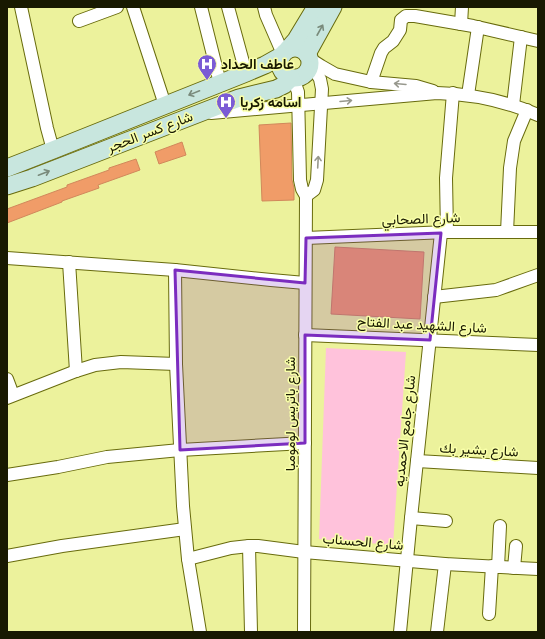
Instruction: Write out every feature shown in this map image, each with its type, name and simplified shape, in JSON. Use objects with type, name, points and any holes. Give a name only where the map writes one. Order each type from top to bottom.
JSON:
[{"type":"main road","points":[[316,7],[296,40],[284,53],[280,60],[281,69],[287,76],[292,78],[298,78],[306,74],[309,59],[333,7]]},
{"type":"main road","points":[[284,53],[293,48],[298,48],[304,50],[309,59]]},
{"type":"main road","name":"شارع كسر الحجر","points":[[8,165],[53,150],[265,66],[284,53]]},
{"type":"main road","name":"شارع كسر الحجر","points":[[7,186],[32,178],[239,98],[276,89],[284,85],[292,78]]},
{"type":"street","points":[[21,7],[53,150]]},
{"type":"street","points":[[79,20],[117,7]]},
{"type":"street","points":[[132,7],[165,105]]},
{"type":"street","points":[[201,7],[220,83]]},
{"type":"street","points":[[228,7],[246,73]]},
{"type":"street","points":[[264,7],[266,15],[284,53]]},
{"type":"street","points":[[461,24],[462,7]]},
{"type":"street","points":[[371,82],[381,53],[400,30],[401,20],[406,16],[415,16],[478,27],[538,41]]},
{"type":"street","points":[[468,95],[478,27]]},
{"type":"street","points":[[513,105],[521,37]]},
{"type":"street","points":[[309,59],[335,74],[371,82],[427,88],[438,93]]},
{"type":"street","points":[[306,196],[314,190],[318,180],[322,89],[320,80],[309,59]]},
{"type":"street","name":"شارع باتريس لومومبا","points":[[292,78],[298,92],[300,180],[302,189],[306,196],[304,632]]},
{"type":"street","points":[[195,114],[438,93],[468,95],[513,105],[532,113],[514,141],[510,168],[507,232]]},
{"type":"street","name":"شارع جامع الاحمديه","points":[[400,632],[434,297],[444,233],[446,178],[453,93]]},
{"type":"street","name":"شارع الصحابي","points":[[306,238],[444,233],[538,232]]},
{"type":"street","points":[[7,258],[175,270],[306,283]]},
{"type":"street","points":[[69,262],[76,371]]},
{"type":"street","points":[[175,270],[176,364],[184,530],[200,632]]},
{"type":"street","points":[[434,297],[506,288],[538,275]]},
{"type":"street","name":"شارع الشهيد عبد الفتاح","points":[[305,335],[538,345]]},
{"type":"street","points":[[7,379],[10,396],[95,365],[121,362],[176,364]]},
{"type":"street","points":[[7,475],[107,457],[180,450],[305,443]]},
{"type":"street","name":"شارع بشير بك","points":[[417,461],[538,468]]},
{"type":"street","points":[[411,518],[446,521]]},
{"type":"street","points":[[489,614],[500,526]]},
{"type":"street","points":[[7,556],[62,546],[184,530]]},
{"type":"street","points":[[249,546],[251,632]]},
{"type":"street","name":"شارع الحسناب","points":[[188,559],[231,548],[258,546],[304,552],[445,564],[538,569]]},
{"type":"street","points":[[514,568],[516,546]]},
{"type":"street","points":[[437,632],[445,564]]},
{"type":"highlighted area","points":[[441,233],[430,340],[305,335],[305,443],[180,450],[175,270],[305,283],[306,238]]},
{"type":"shaded area","points":[[326,348],[406,352],[393,545],[319,539]]},
{"type":"building","points":[[291,123],[292,180],[294,200],[262,201],[259,125]]},
{"type":"building","points":[[182,142],[186,155],[159,164],[155,152]]},
{"type":"building","points":[[136,159],[140,170],[98,185],[99,188],[7,223],[7,209],[67,187],[67,185],[109,170],[109,168]]},
{"type":"building","points":[[335,247],[424,252],[420,319],[331,314]]},
{"type":"place","name":"عاطف الحداد","points":[[207,81]]},
{"type":"place","name":"اسامه زكريا","points":[[226,119]]}]
